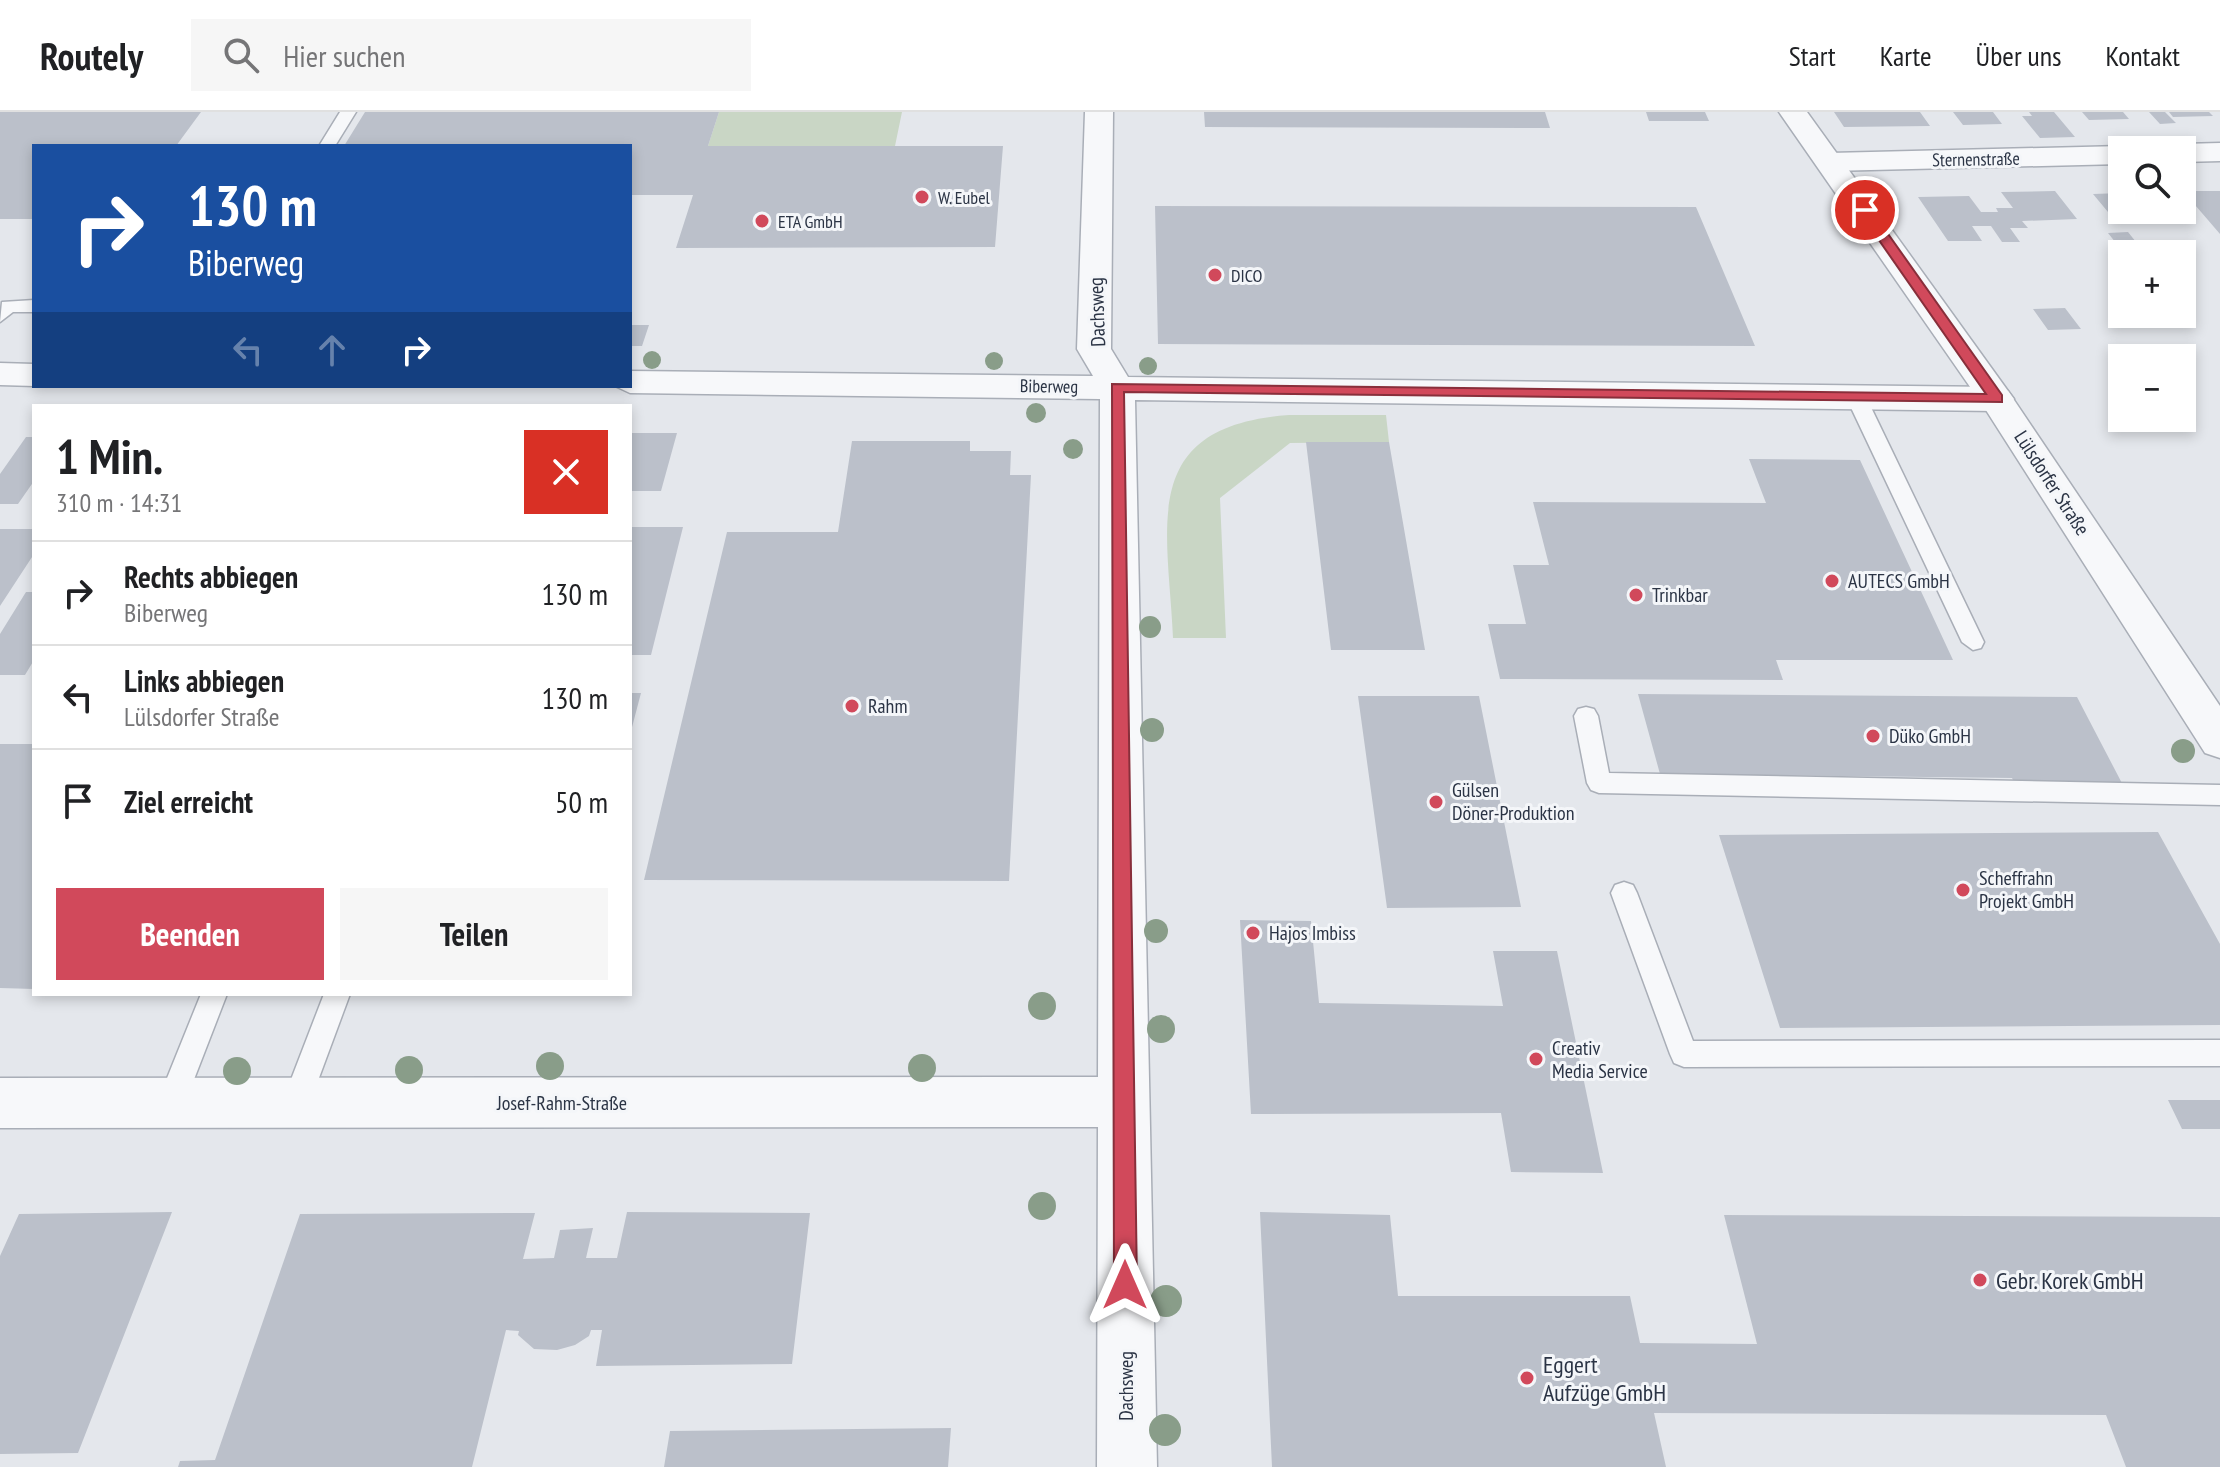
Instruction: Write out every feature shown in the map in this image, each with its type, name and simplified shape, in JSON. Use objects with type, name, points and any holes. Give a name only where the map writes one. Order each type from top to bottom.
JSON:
[{"type":"street","name":"Dachsweg","points":[[1099,112],[1094,349],[1117,387],[1127,1467]]},
{"type":"street","name":"Lülsdorfer Straße","points":[[1793,112],[1996,399],[2220,741]]},
{"type":"street","points":[[2196,153],[2220,152]]},
{"type":"street","name":"Sternenstraße","points":[[1830,162],[2108,155]]},
{"type":"street","points":[[0,374],[32,375]]},
{"type":"street","name":"Biberweg","points":[[632,382],[1996,399]]},
{"type":"street","name":"Josef-Rahm-Straße","points":[[0,1103],[1124,1102]]},
{"type":"lane","points":[[328,144],[348,112]]},
{"type":"lane","points":[[0,316],[8,306],[32,306]]},
{"type":"lane","points":[[1856,397],[1973,642]]},
{"type":"lane","points":[[1586,716],[1599,783],[2220,795]]},
{"type":"lane","points":[[1624,893],[1684,1054],[2220,1053]]},
{"type":"lane","points":[[171,1103],[213,996]]},
{"type":"lane","points":[[296,1103],[336,996]]},
{"type":"green space","points":[[719,112],[902,112],[895,146],[708,146]]},
{"type":"green space","points":[[1289,415],[1386,415],[1389,442],[1290,443],[1220,498],[1226,638],[1173,638],[1167,521],[1172,489],[1184,461],[1206,439],[1240,423]]},
{"type":"building","points":[[0,112],[201,112],[177,144],[32,144],[32,219],[0,219]]},
{"type":"building","points":[[365,112],[719,112],[708,146],[1003,146],[995,247],[676,248],[693,195],[632,195],[632,144],[345,144]]},
{"type":"building","points":[[1204,112],[1545,112],[1550,128],[1205,127]]},
{"type":"building","points":[[1646,112],[1705,112],[1709,121],[1649,121]]},
{"type":"building","points":[[1834,112],[1920,112],[1930,126],[1844,127]]},
{"type":"building","points":[[1953,112],[1993,112],[2002,124],[1963,125]]},
{"type":"building","points":[[2029,112],[2054,112],[2075,137],[2040,138],[2022,116],[2032,116]]},
{"type":"building","points":[[2082,112],[2123,112],[2129,119],[2089,120]]},
{"type":"building","points":[[2149,112],[2165,112],[2176,123],[2160,124]]},
{"type":"building","points":[[2169,112],[2209,112],[2213,116],[2173,117]]},
{"type":"building","points":[[2055,191],[2077,219],[2022,221],[2028,228],[2010,228],[2020,242],[2002,242],[1991,226],[1972,226],[1982,241],[1948,241],[1918,197],[1969,196],[1981,212],[1998,212],[1996,208],[2013,208],[2001,192]]},
{"type":"building","points":[[2196,191],[2220,191],[2220,234],[2196,206]]},
{"type":"building","points":[[2108,193],[2108,212],[2093,194]]},
{"type":"building","points":[[1155,206],[1696,207],[1755,346],[1158,344]]},
{"type":"building","points":[[2128,232],[2134,240],[2114,240],[2108,233]]},
{"type":"building","points":[[2065,308],[2081,329],[2048,330],[2033,309]]},
{"type":"building","points":[[632,325],[649,325],[642,346],[632,346]]},
{"type":"building","points":[[632,433],[677,433],[661,491],[632,491]]},
{"type":"building","points":[[26,437],[32,437],[32,484],[18,504],[0,504],[0,474]]},
{"type":"building","name":"Rahm","points":[[852,441],[970,441],[970,451],[1011,451],[1010,475],[1031,475],[1009,881],[644,880],[727,532],[838,532]]},
{"type":"building","points":[[1306,442],[1389,442],[1425,650],[1331,650]]},
{"type":"building","points":[[1749,459],[1860,460],[1953,660],[1776,660],[1783,680],[1500,679],[1488,624],[1526,624],[1513,565],[1549,565],[1533,502],[1766,503]]},
{"type":"building","points":[[632,527],[683,527],[651,655],[632,655]]},
{"type":"building","points":[[0,529],[32,529],[32,557],[0,606]]},
{"type":"building","points":[[26,592],[32,592],[32,663],[25,675],[0,675],[0,634]]},
{"type":"building","points":[[632,693],[641,693],[632,727]]},
{"type":"building","name":"Düko GmbH","points":[[1638,694],[2077,697],[2125,789],[2017,788],[2012,778],[1660,774]]},
{"type":"building","name":"Gülsen Döner-Produktion","points":[[1358,696],[1479,696],[1521,907],[1387,908]]},
{"type":"building","points":[[0,744],[32,744],[32,989],[0,988]]},
{"type":"building","name":"Scheffrahn Projekt GmbH","points":[[2158,832],[2220,944],[2220,1025],[1780,1028],[1719,835]]},
{"type":"building","points":[[1240,920],[1311,921],[1319,1003],[1503,1006],[1493,951],[1557,951],[1603,1173],[1511,1172],[1501,1113],[1251,1114]]},
{"type":"building","points":[[2168,1100],[2220,1100],[2220,1129],[2182,1129]]},
{"type":"building","points":[[172,1212],[78,1453],[0,1454],[0,1256],[19,1214]]},
{"type":"building","points":[[627,1212],[810,1213],[792,1364],[596,1366],[602,1330],[591,1330],[589,1336],[575,1345],[557,1350],[534,1349],[518,1335],[519,1331],[506,1330],[472,1467],[178,1467],[180,1461],[215,1460],[300,1214],[535,1213],[523,1259],[554,1258],[560,1230],[593,1228],[586,1258],[617,1258]]},
{"type":"building","points":[[1260,1212],[1390,1215],[1398,1296],[1630,1296],[1640,1343],[1757,1344],[1724,1215],[2220,1217],[2220,1467],[2126,1467],[2106,1415],[1654,1413],[1666,1467],[1272,1467]]},
{"type":"building","points":[[951,1428],[948,1467],[664,1467],[670,1431]]},
{"type":"place","name":"W. Eubel","points":[[922,197]]},
{"type":"place","name":"ETA GmbH","points":[[762,221]]},
{"type":"place","name":"DICO","points":[[1215,275]]},
{"type":"place","name":"AUTECS GmbH","points":[[1832,581]]},
{"type":"place","name":"Trinkbar","points":[[1636,595]]},
{"type":"place","name":"Rahm","points":[[852,706]]},
{"type":"place","name":"Düko GmbH","points":[[1873,736]]},
{"type":"place","name":"Gülsen Döner-Produktion","points":[[1436,802]]},
{"type":"place","name":"Scheffrahn Projekt GmbH","points":[[1963,890]]},
{"type":"place","name":"Hajos Imbiss","points":[[1253,933]]},
{"type":"place","name":"Creativ Media Service","points":[[1536,1059]]},
{"type":"place","name":"Gebr. Korek GmbH","points":[[1980,1280]]},
{"type":"place","name":"Eggert Aufzüge GmbH","points":[[1527,1378]]},
{"type":"route","points":[[1125,1285],[1117,387],[1996,399],[1865,210]]}]
